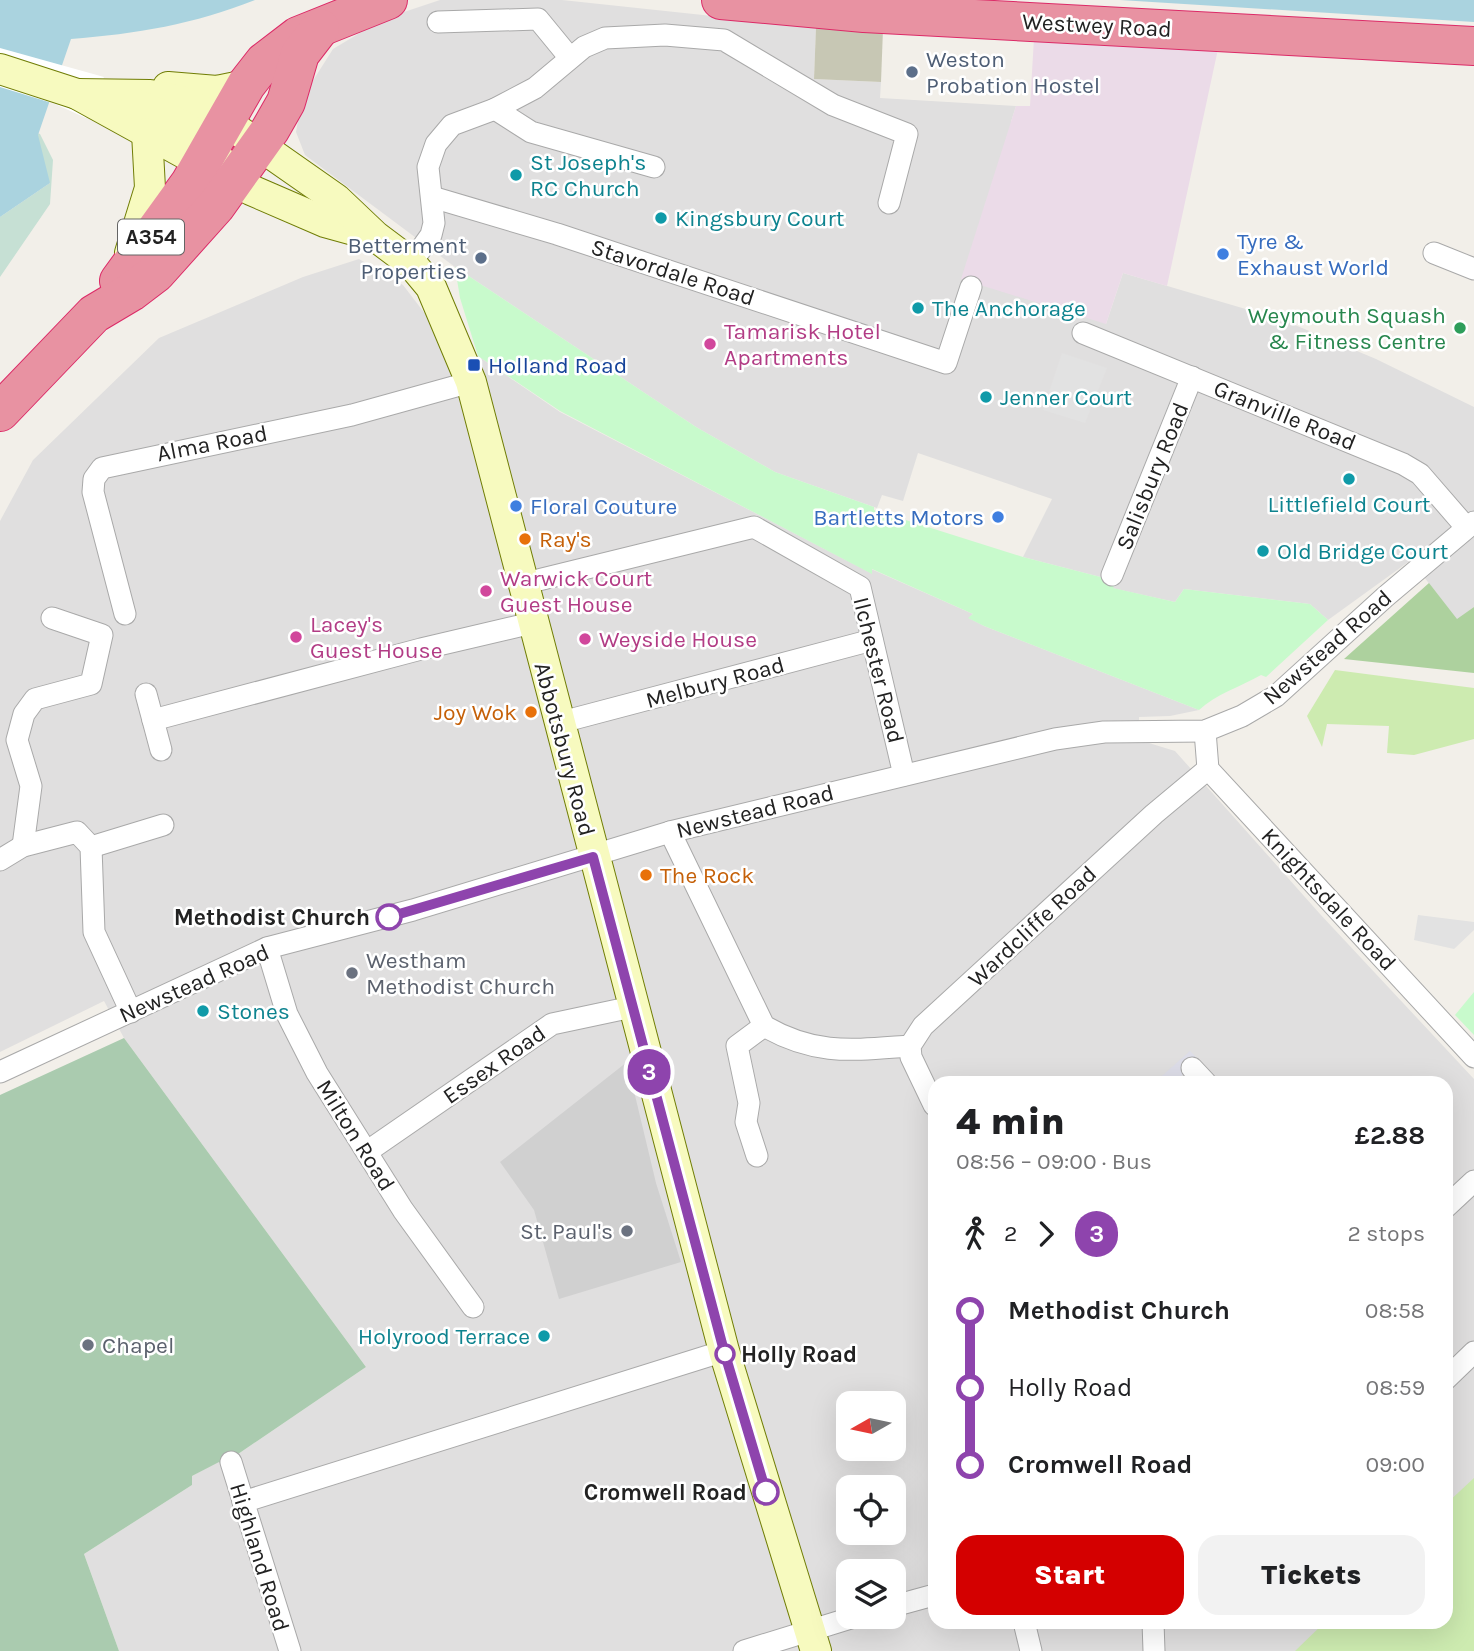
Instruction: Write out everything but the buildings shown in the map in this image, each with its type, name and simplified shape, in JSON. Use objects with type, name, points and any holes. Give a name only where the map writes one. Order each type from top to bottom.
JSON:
[{"type":"highway","name":"A354","points":[[100,309],[131,292],[156,273],[228,162],[246,85],[280,47],[310,41],[342,16],[388,0]]},
{"type":"highway","name":"Westwey Road","points":[[721,0],[864,13],[1474,46]]},
{"type":"highway","name":"A354","points":[[0,412],[100,309],[122,276],[286,102],[310,41]]},
{"type":"street","points":[[438,22],[538,19],[570,58]]},
{"type":"street","points":[[411,263],[431,235],[432,197],[428,167],[436,144],[452,125],[495,109],[535,88],[584,47],[605,38],[666,35],[723,40],[833,105],[908,134],[889,203]]},
{"type":"street","points":[[0,69],[96,96],[195,133],[228,162]]},
{"type":"street","points":[[96,96],[164,87],[217,91],[246,85]]},
{"type":"street","points":[[96,96],[147,132],[228,162]]},
{"type":"street","points":[[495,109],[531,132],[654,167]]},
{"type":"street","points":[[122,276],[150,188],[147,132]]},
{"type":"street","name":"Abbotsbury Road","points":[[228,162],[325,222],[375,236]]},
{"type":"street","name":"Abbotsbury Road","points":[[228,162],[337,199],[375,236],[411,263],[431,287],[444,313],[471,382],[632,1007],[724,1351],[812,1640]]},
{"type":"street","name":"Stavordale Road","points":[[432,197],[557,234],[946,363],[971,287]]},
{"type":"street","points":[[1434,253],[1474,269]]},
{"type":"street","name":"Granville Road","points":[[1083,333],[1403,464],[1427,481],[1470,524]]},
{"type":"street","name":"Salisbury Road","points":[[1112,575],[1192,377]]},
{"type":"street","name":"Alma Road","points":[[125,614],[93,492],[94,479],[102,468],[122,461],[352,415],[471,382]]},
{"type":"street","name":"Newstead Road","points":[[0,1072],[267,948],[413,910],[670,832],[904,775],[1091,734],[1205,731],[1242,716],[1276,696],[1470,524]]},
{"type":"street","name":"Ilchester Road","points":[[523,584],[754,527],[860,587],[904,775]]},
{"type":"street","points":[[23,846],[31,786],[17,740],[24,714],[35,699],[91,684],[102,635],[52,618]]},
{"type":"street","points":[[153,720],[421,649],[532,623]]},
{"type":"street","name":"Melbury Road","points":[[558,723],[872,640]]},
{"type":"street","points":[[146,694],[161,750]]},
{"type":"street","points":[[1205,731],[1208,769]]},
{"type":"street","name":"Wardcliffe Road","points":[[910,1046],[923,1026],[1163,806],[1208,769]]},
{"type":"street","name":"Knightsdale Road","points":[[1208,769],[1474,1058]]},
{"type":"street","points":[[91,847],[163,825]]},
{"type":"street","points":[[0,860],[23,846],[77,832],[91,847],[94,932],[131,1012]]},
{"type":"street","points":[[670,832],[764,1026],[792,1042],[825,1049],[910,1046],[911,1057],[928,1092]]},
{"type":"street","name":"Milton Road","points":[[267,948],[287,1014],[317,1073],[403,1210],[473,1307]]},
{"type":"street","name":"Essex Road","points":[[368,1151],[552,1024],[632,1007]]},
{"type":"street","points":[[757,1156],[746,1122],[749,1102],[737,1046],[764,1026]]},
{"type":"street","points":[[1453,1200],[1474,1181]]},
{"type":"street","points":[[243,1502],[724,1351]]},
{"type":"street","points":[[1453,1372],[1474,1352]]},
{"type":"street","name":"Highland Road","points":[[231,1462],[290,1651]]},
{"type":"street","points":[[906,1603],[928,1597]]},
{"type":"street","points":[[744,1651],[812,1640],[836,1627]]},
{"type":"street","points":[[1026,1629],[1031,1651]]},
{"type":"street","points":[[1153,1629],[1154,1651]]},
{"type":"shaded area","points":[[440,0],[562,0],[816,27],[814,79],[881,82],[880,98],[1016,106],[1011,122],[1106,324],[1123,273],[1283,320],[1376,359],[1474,407],[1474,607],[1457,620],[1411,560],[1328,620],[1310,604],[1184,589],[1175,602],[1112,588],[1116,581],[1023,557],[1052,499],[918,453],[903,501],[882,495],[877,508],[775,472],[696,427],[455,267],[305,155],[296,132],[302,98],[333,49],[383,19]]},
{"type":"shaded area","points":[[816,27],[883,29],[881,82],[814,79]]},
{"type":"shaded area","points":[[1034,38],[1218,49],[1167,286],[1123,273],[1106,324],[961,279],[1016,106],[1030,106]]},
{"type":"shaded area","points":[[0,120],[40,134],[53,160],[50,204],[0,277],[0,217],[50,183]]},
{"type":"shaded area","points":[[359,259],[403,285],[426,315],[478,356],[560,412],[871,573],[871,569],[973,614],[969,618],[984,626],[1199,710],[1170,716],[1139,717],[1139,740],[1175,751],[1320,914],[1474,1079],[1474,1651],[119,1651],[84,1554],[192,1485],[192,1476],[219,1461],[222,1465],[366,1367],[124,1038],[104,1001],[0,1052],[0,521],[33,460],[159,338],[303,277]]},
{"type":"shaded area","points":[[1062,353],[1107,368],[1085,423],[1043,410]]},
{"type":"shaded area","points":[[1418,915],[1474,922],[1474,930],[1454,949],[1414,940]]},
{"type":"shaded area","points":[[1190,1051],[1199,1060],[1181,1076],[1162,1076]]},
{"type":"shaded area","points":[[627,1062],[656,1183],[681,1262],[559,1299],[534,1210],[500,1162]]},
{"type":"green space","points":[[455,267],[696,427],[775,472],[874,507],[874,510],[1023,557],[1116,581],[1113,588],[1175,602],[1184,589],[1310,604],[1328,620],[1266,677],[1261,675],[1228,691],[1199,710],[984,626],[968,618],[973,614],[872,569],[872,574],[560,411],[478,356],[460,298]]},
{"type":"green space","points":[[1429,583],[1457,619],[1474,607],[1474,673],[1344,659]]},
{"type":"green space","points":[[1335,670],[1474,688],[1474,739],[1414,755],[1387,753],[1389,726],[1327,724],[1322,747],[1307,716]]},
{"type":"green space","points":[[1474,992],[1474,1035],[1455,1015]]},
{"type":"green space","points":[[124,1038],[366,1367],[222,1465],[219,1462],[192,1476],[192,1485],[84,1554],[119,1651],[0,1651],[0,1095]]},
{"type":"green space","points":[[1474,1478],[1474,1651],[1295,1651],[1318,1629],[1453,1629],[1453,1498]]},
{"type":"water","points":[[0,0],[255,0],[210,16],[165,27],[71,39],[38,135],[50,183],[0,217]]},
{"type":"water","points":[[1120,0],[1474,0],[1474,22]]},
{"type":"pier","points":[[0,48],[104,77],[86,118],[55,104],[0,87]]},
{"type":"bus line","name":"3","points":[[389,917],[593,857],[724,1351],[766,1492]]},
{"type":"place","name":"Weston Probation Hostel","points":[[912,72]]},
{"type":"place","name":"St Joseph's RC Church","points":[[516,175]]},
{"type":"place","name":"Kingsbury Court","points":[[661,218]]},
{"type":"place","name":"Tyre & Exhaust World","points":[[1223,254]]},
{"type":"place","name":"Betterment Properties","points":[[481,258]]},
{"type":"place","name":"The Anchorage","points":[[918,308]]},
{"type":"place","name":"Weymouth Squash & Fitness Centre","points":[[1460,328]]},
{"type":"place","name":"Tamarisk Hotel Apartments","points":[[710,344]]},
{"type":"place","name":"Holland Road","points":[[474,365]]},
{"type":"place","name":"Jenner Court","points":[[986,397]]},
{"type":"place","name":"Littlefield Court","points":[[1349,479]]},
{"type":"place","name":"Floral Couture","points":[[516,506]]},
{"type":"place","name":"Bartletts Motors","points":[[998,517]]},
{"type":"place","name":"Ray's","points":[[525,539]]},
{"type":"place","name":"Old Bridge Court","points":[[1263,551]]},
{"type":"place","name":"Warwick Court Guest House","points":[[486,591]]},
{"type":"place","name":"Lacey's Guest House","points":[[296,637]]},
{"type":"place","name":"Weyside House","points":[[585,639]]},
{"type":"place","name":"Joy Wok","points":[[531,712]]},
{"type":"place","name":"The Rock","points":[[646,875]]},
{"type":"place","name":"Methodist Church","points":[[389,917]]},
{"type":"place","name":"Westham Methodist Church","points":[[352,973]]},
{"type":"place","name":"Stones","points":[[203,1011]]},
{"type":"place","name":"St. Paul's","points":[[627,1231]]},
{"type":"place","name":"Holyrood Terrace","points":[[544,1336]]},
{"type":"place","name":"Chapel","points":[[88,1345]]},
{"type":"place","name":"Holly Road","points":[[725,1354]]},
{"type":"place","name":"Cromwell Road","points":[[766,1492]]}]
